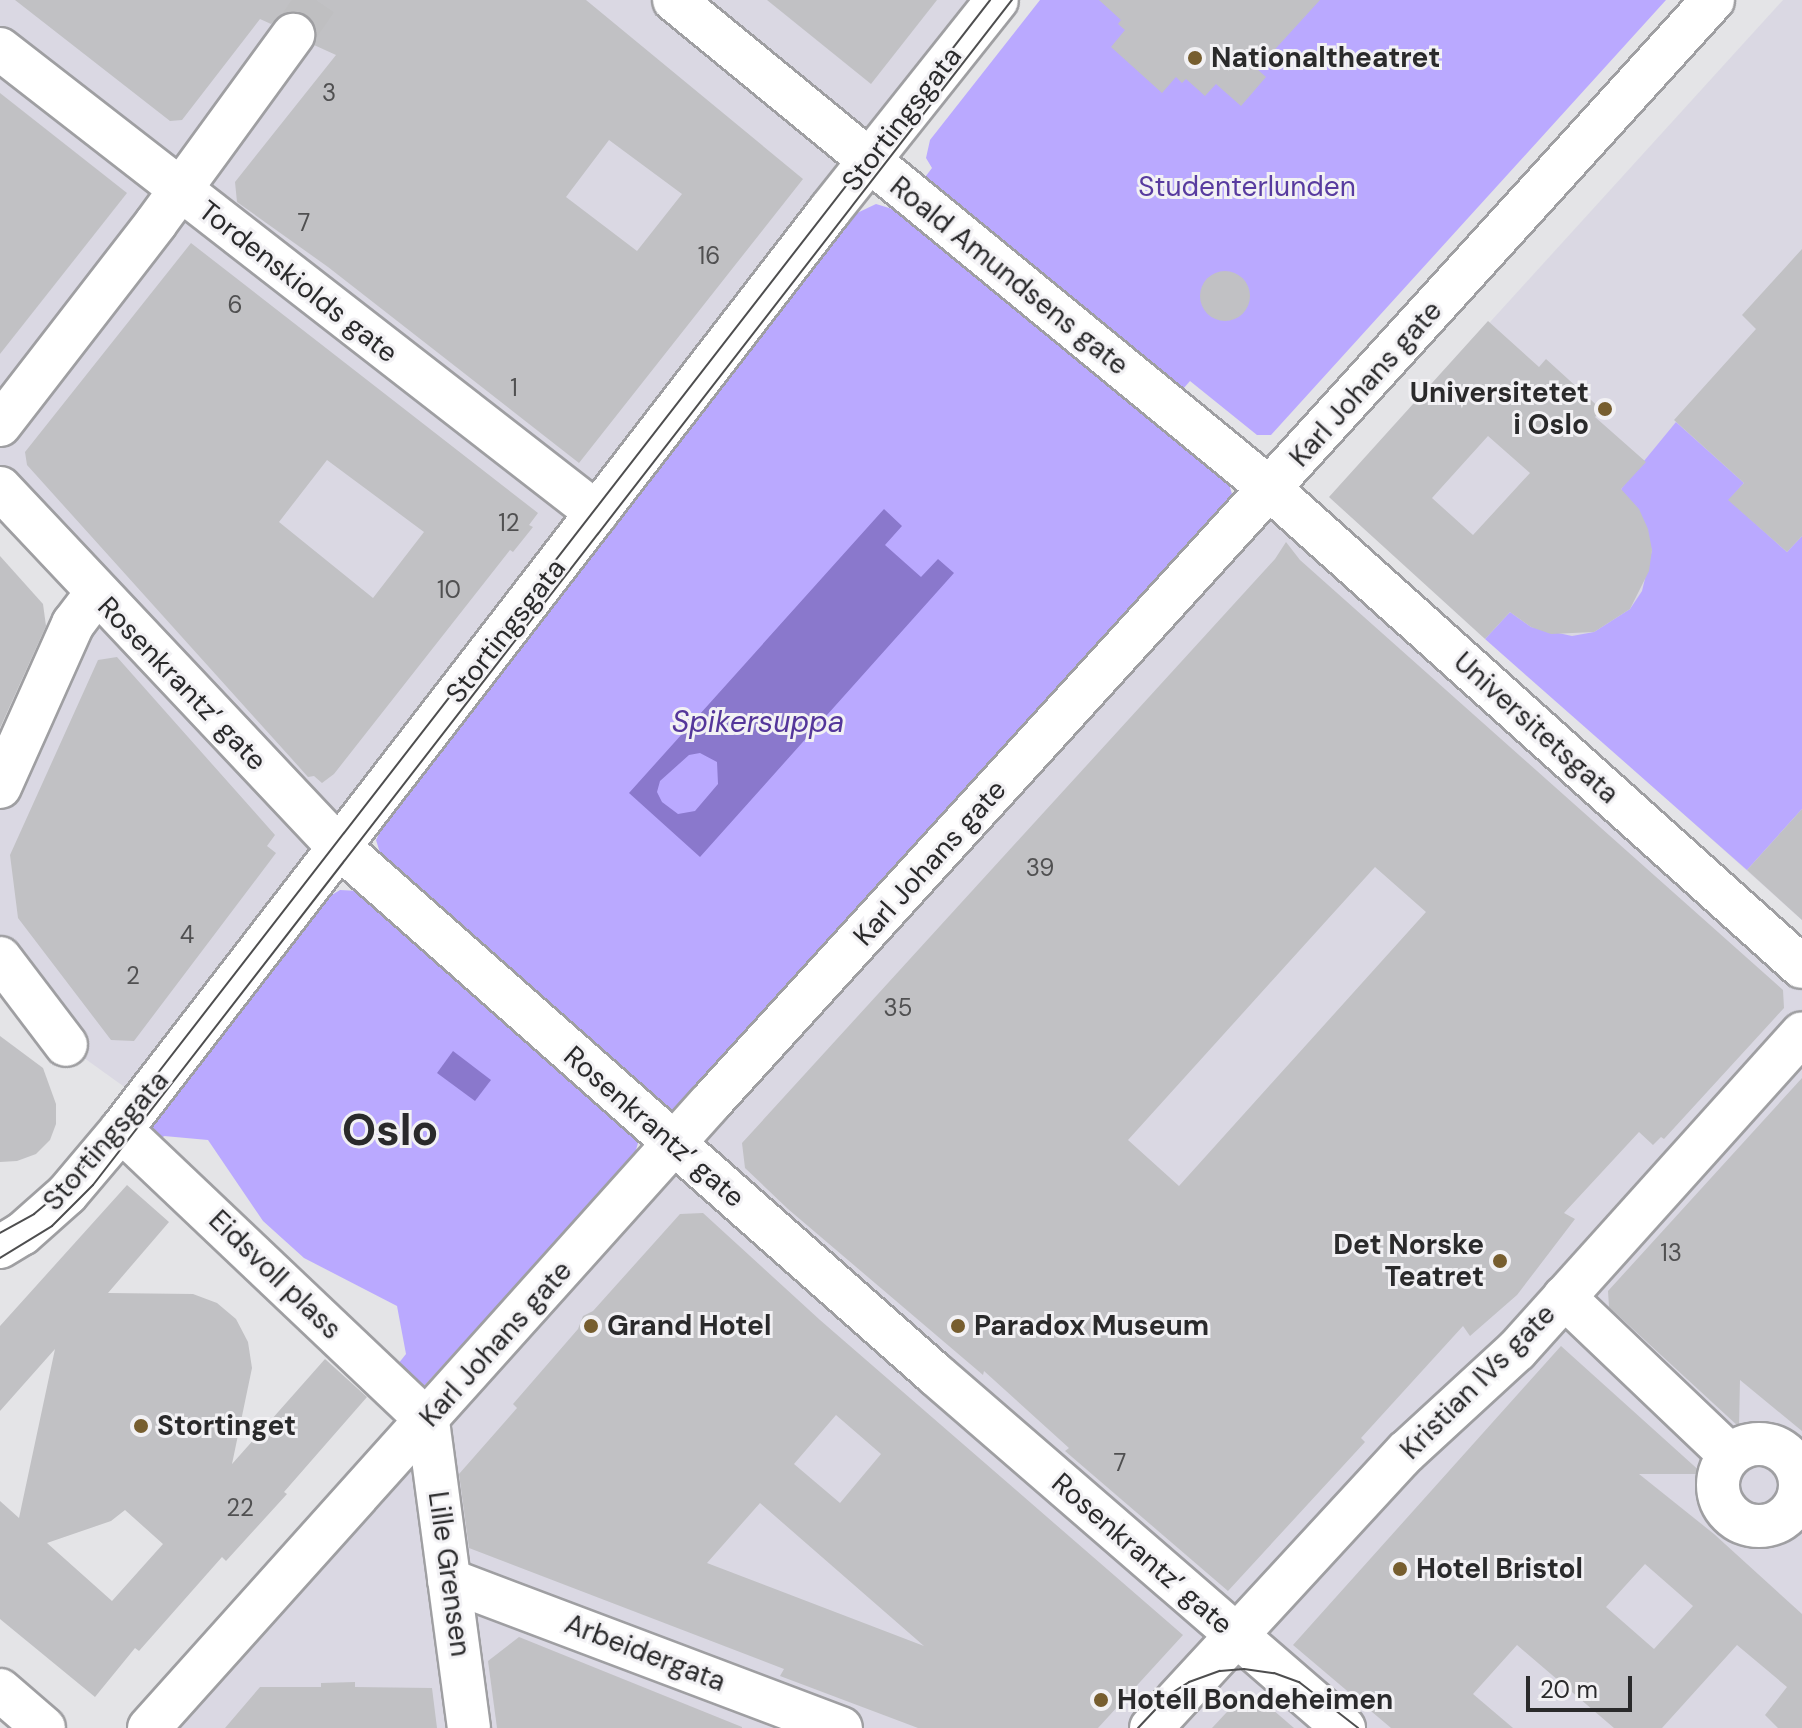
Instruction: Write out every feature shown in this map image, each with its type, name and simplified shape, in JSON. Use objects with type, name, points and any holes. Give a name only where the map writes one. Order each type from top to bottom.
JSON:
[{"type":"street","name":"Roald Amundsens gate","points":[[674,0],[1270,489]]},
{"type":"street","name":"Stortingsgata","points":[[0,1247],[67,1194],[121,1130],[997,0]]},
{"type":"street","name":"Karl Johans gate","points":[[149,1728],[1713,0]]},
{"type":"street","points":[[0,425],[180,191],[293,35]]},
{"type":"street","name":"Tordenskiolds gate","points":[[0,49],[597,513]]},
{"type":"street","name":"Rosenkrantz’ gate","points":[[0,488],[339,847],[674,1145],[1344,1728]]},
{"type":"street","name":"Universitetsgata","points":[[1270,489],[1802,967]]},
{"type":"street","points":[[0,787],[73,624],[96,593]]},
{"type":"street","points":[[0,958],[66,1045]]},
{"type":"street","name":"Kristian IVs gate","points":[[1151,1728],[1406,1452],[1490,1378],[1802,1033]]},
{"type":"street","name":"Eidsvoll plass","points":[[121,1130],[428,1421]]},
{"type":"street","points":[[0,1217],[24,1220],[42,1216]]},
{"type":"street","points":[[1564,1297],[1730,1455]]},
{"type":"street","name":"Lille Grensen","points":[[428,1421],[469,1728]]},
{"type":"street","points":[[1753,1444],[1767,1444],[1792,1459],[1801,1483],[1797,1515],[1758,1526],[1732,1516],[1719,1495],[1718,1481],[1730,1455],[1753,1444]]},
{"type":"street","name":"Arbeidergata","points":[[449,1580],[705,1675],[756,1679],[841,1728]]},
{"type":"street","points":[[0,1690],[44,1728]]},
{"type":"shaded area","points":[[0,0],[997,0],[144,1101],[66,1045],[0,958],[0,787],[82,607],[0,488]]},
{"type":"shaded area","name":"Universitetet i Oslo","points":[[1783,0],[1802,0],[1802,920],[1330,498]]},
{"type":"shaded area","points":[[1270,489],[1802,967],[1802,1728],[149,1728]]},
{"type":"green space","name":"Studenterlunden","points":[[1040,0],[1666,0],[1271,435],[1257,435],[1190,381],[1155,421],[1228,481],[1232,494],[1227,502],[677,1108],[634,1135],[638,1143],[634,1157],[424,1386],[398,1364],[406,1354],[397,1306],[304,1258],[263,1221],[208,1140],[164,1136],[148,1155],[135,1143],[322,901],[340,890],[359,891],[382,859],[376,840],[385,822],[855,214],[876,204],[899,211],[932,168],[926,158],[930,140]]},
{"type":"green space","points":[[1676,422],[1744,483],[1729,500],[1787,552],[1802,536],[1802,809],[1747,870],[1485,639],[1510,612],[1531,627],[1572,636],[1594,632],[1630,609],[1642,591],[1652,550],[1621,489]]},
{"type":"water","name":"Spikersuppa","points":[[884,509],[902,526],[885,545],[921,577],[938,559],[954,573],[700,857],[629,793]],"holes":[[[700,753],[717,762],[718,784],[695,811],[678,814],[662,802],[657,792],[660,781],[689,755]]]},
{"type":"water","points":[[453,1051],[491,1080],[475,1101],[437,1073]]},
{"type":"building","points":[[15,0],[586,0],[803,179],[579,463],[328,267],[237,202],[235,182],[336,55],[314,45],[315,26],[308,16],[296,11],[284,13],[271,24],[260,19],[182,120],[170,121]],"holes":[[[609,140],[682,194],[637,251],[566,197]]]},
{"type":"building","points":[[767,0],[937,0],[871,84]]},
{"type":"building","name":"Nationaltheatret","points":[[1099,0],[1320,0],[1257,69],[1266,77],[1241,106],[1216,84],[1205,96],[1186,79],[1182,83],[1176,77],[1162,93],[1111,47],[1125,30],[1118,24],[1121,20]]},
{"type":"building","points":[[0,93],[127,193],[0,354]]},
{"type":"building","points":[[191,243],[538,513],[529,525],[533,527],[513,552],[510,550],[334,774],[322,783],[314,776],[308,777],[27,465],[25,452]],"holes":[[[327,460],[424,532],[373,598],[279,522]]]},
{"type":"building","points":[[1802,249],[1802,536],[1787,552],[1728,500],[1744,483],[1674,420],[1756,329],[1742,315]]},
{"type":"building","points":[[1225,271],[1243,278],[1250,296],[1243,314],[1225,321],[1207,314],[1200,296],[1207,278]]},
{"type":"building","points":[[1488,321],[1539,367],[1546,359],[1602,410],[1595,417],[1646,462],[1621,489],[1639,509],[1648,529],[1652,550],[1649,571],[1630,609],[1594,632],[1551,634],[1531,627],[1510,612],[1485,639],[1329,497]],"holes":[[[1488,436],[1530,473],[1473,535],[1432,498]]]},
{"type":"building","points":[[1286,542],[1300,560],[1783,990],[1784,1008],[1664,1139],[1661,1137],[1653,1145],[1639,1132],[1564,1213],[1575,1219],[1517,1295],[1470,1336],[1463,1326],[1361,1438],[1365,1442],[1228,1591],[1065,1451],[1069,1448],[984,1371],[983,1375],[788,1209],[745,1168],[742,1143],[1275,559]],"holes":[[[1375,867],[1426,912],[1179,1186],[1128,1140]]]},
{"type":"building","points":[[0,556],[43,604],[46,626],[0,728]]},
{"type":"building","points":[[117,657],[275,835],[267,846],[276,853],[134,1041],[111,1040],[18,918],[10,855],[98,660]]},
{"type":"building","points":[[1802,809],[1802,920],[1747,870]]},
{"type":"building","points":[[0,1036],[43,1068],[56,1104],[56,1124],[50,1140],[36,1154],[17,1161],[0,1162]]},
{"type":"building","points":[[1802,1078],[1802,1431],[1740,1380],[1739,1427],[1609,1307],[1608,1291]]},
{"type":"building","name":"Stortinget","points":[[127,1185],[169,1222],[108,1293],[193,1294],[217,1303],[236,1319],[248,1342],[252,1368],[232,1464],[325,1359],[367,1397],[284,1492],[287,1494],[226,1561],[222,1557],[139,1651],[135,1648],[95,1697],[0,1619],[0,1501],[19,1518],[55,1349],[0,1411],[0,1326]],"holes":[[[125,1510],[163,1544],[112,1601],[47,1543],[111,1521]]]},
{"type":"building","points":[[703,1213],[820,1320],[1183,1635],[1098,1728],[918,1728],[780,1676],[784,1669],[469,1548],[459,1474],[517,1408],[513,1404],[578,1329],[583,1316],[593,1311],[680,1214]],"holes":[[[836,1415],[881,1454],[840,1503],[794,1464]],[[760,1503],[924,1646],[707,1563]]]},
{"type":"building","points":[[1561,1346],[1703,1474],[1639,1474],[1714,1534],[1802,1614],[1802,1728],[1778,1728],[1765,1715],[1787,1687],[1737,1645],[1662,1728],[1614,1728],[1517,1645],[1473,1694],[1513,1728],[1391,1728],[1293,1645]],"holes":[[[1645,1564],[1693,1606],[1654,1649],[1606,1607]]]},
{"type":"building","points":[[519,1637],[742,1728],[497,1728],[488,1661]]},
{"type":"building","points":[[355,1682],[355,1687],[432,1688],[437,1728],[225,1728],[260,1687],[321,1687],[321,1683]]},
{"type":"building","points":[[1258,1697],[1294,1728],[1212,1728],[1240,1698]]},
{"type":"tunnel","points":[[293,35],[317,0]]},
{"type":"tram line","points":[[0,1233],[34,1214],[64,1189],[102,1145],[990,0]]},
{"type":"tram line","points":[[0,1258],[52,1226],[93,1185],[1012,0]]},
{"type":"tram line","points":[[1138,1728],[1170,1694],[1189,1682],[1220,1671],[1244,1669],[1274,1673],[1299,1682],[1358,1728]]},
{"type":"place","name":"Nationaltheatret","points":[[1195,58]]},
{"type":"place","name":"Universitetet i Oslo","points":[[1605,409]]},
{"type":"place","name":"Det Norske Teatret","points":[[1500,1261]]},
{"type":"place","name":"Grand Hotel","points":[[591,1326]]},
{"type":"place","name":"Paradox Museum","points":[[958,1326]]},
{"type":"place","name":"Stortinget","points":[[141,1426]]},
{"type":"place","name":"Hotel Bristol","points":[[1400,1569]]},
{"type":"place","name":"Hotell Bondeheimen","points":[[1101,1700]]},
{"type":"district","name":"Oslo","points":[[390,1130]]}]
